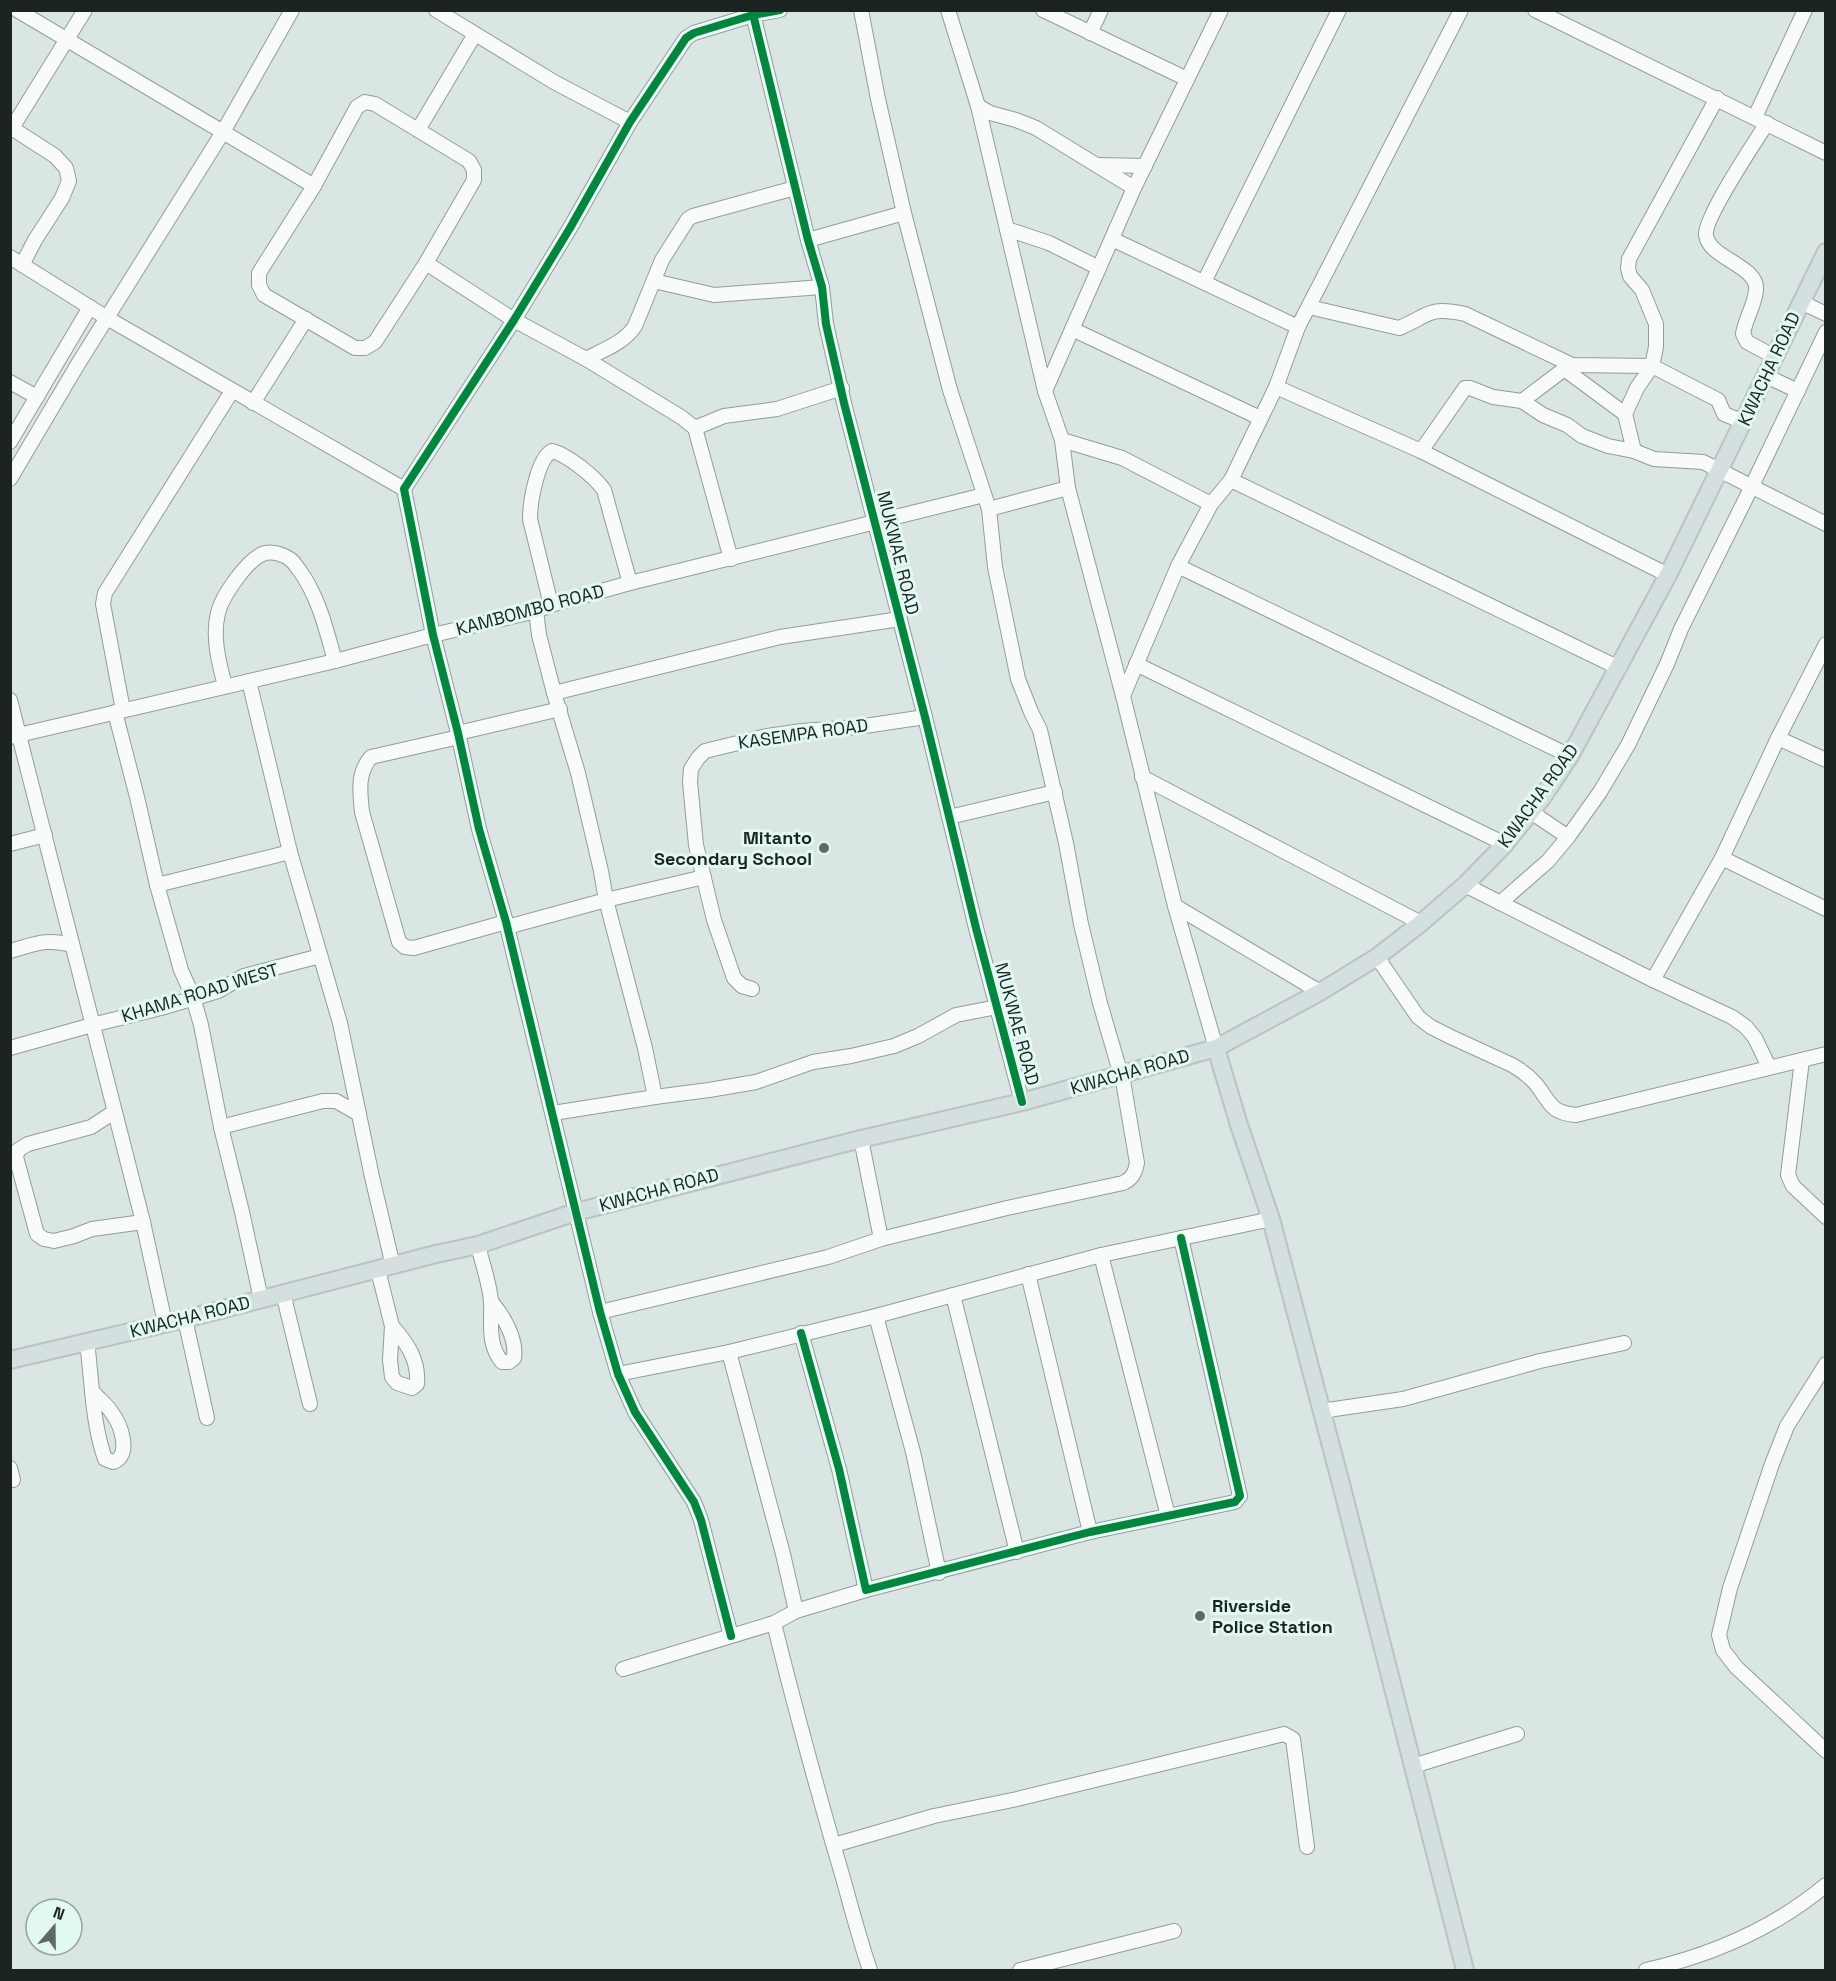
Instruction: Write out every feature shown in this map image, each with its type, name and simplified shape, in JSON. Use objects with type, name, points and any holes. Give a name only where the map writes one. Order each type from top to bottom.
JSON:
[{"type":"main road","name":"KWACHA ROAD","points":[[10,1360],[185,1319],[478,1245],[576,1212],[861,1139],[1022,1102],[1121,1075],[1216,1048],[1320,992],[1377,957],[1422,923],[1465,885],[1505,844],[1531,812],[1570,756],[1668,576],[1826,252]]},
{"type":"main road","points":[[1216,1048],[1271,1219],[1465,1971]]},
{"type":"street","points":[[17,10],[314,186]]},
{"type":"street","points":[[85,10],[11,128],[55,156],[66,168],[69,182],[62,198],[35,240],[16,261],[106,318],[404,489]]},
{"type":"street","points":[[10,479],[106,318],[223,132],[292,10]]},
{"type":"street","points":[[436,10],[554,82],[630,122]]},
{"type":"street","points":[[731,1636],[701,1520],[694,1502],[635,1412],[618,1374],[600,1312],[507,924],[479,829],[459,735],[433,634],[404,489],[514,320],[570,228],[630,122],[686,38],[694,33],[753,13],[780,10]]},
{"type":"street","points":[[600,1312],[828,1257],[881,1239],[1123,1183],[1130,1180],[1137,1163],[1121,1075],[1100,1003],[1081,924],[1055,792],[1040,730],[1018,679],[995,567],[989,509],[950,390],[904,213],[878,99],[861,10]]},
{"type":"street","points":[[948,10],[978,106],[1045,391],[1062,440],[1068,488],[1175,906],[1216,1048]]},
{"type":"street","points":[[1043,10],[1187,79]]},
{"type":"street","points":[[1090,33],[1101,10]]},
{"type":"street","points":[[1045,391],[1134,188],[1221,10]]},
{"type":"street","points":[[1204,282],[1339,10]]},
{"type":"street","points":[[1123,696],[1178,566],[1211,504],[1231,480],[1276,387],[1298,327],[1461,10]]},
{"type":"street","points":[[1534,10],[1826,153]]},
{"type":"street","points":[[1775,357],[1747,342],[1743,334],[1757,289],[1754,281],[1747,272],[1709,245],[1705,234],[1713,213],[1761,120],[1805,10]]},
{"type":"street","name":"MUKWAE ROAD","points":[[753,13],[808,240],[822,287],[826,324],[874,522],[1022,1102]]},
{"type":"street","points":[[418,130],[475,34]]},
{"type":"street","points":[[1625,414],[1637,388],[1652,366],[1656,347],[1656,324],[1642,290],[1630,276],[1629,259],[1717,98]]},
{"type":"street","points":[[364,102],[375,104],[469,161],[474,170],[474,180],[426,263],[375,342],[365,348],[354,348],[264,295],[259,285],[259,273],[314,186],[357,107],[364,102]]},
{"type":"street","points":[[978,106],[990,113],[1036,128],[1134,188]]},
{"type":"street","points":[[1097,165],[1145,165]]},
{"type":"street","points":[[586,359],[624,340],[630,334],[662,260],[688,219],[795,188]]},
{"type":"street","points":[[808,240],[904,213]]},
{"type":"street","points":[[1007,229],[1049,243],[1099,268]]},
{"type":"street","points":[[1112,239],[1298,327]]},
{"type":"street","points":[[426,263],[514,320],[586,359],[681,417],[695,428],[731,559]]},
{"type":"street","points":[[654,281],[714,295],[822,287]]},
{"type":"street","points":[[1801,302],[1826,314]]},
{"type":"street","points":[[10,442],[90,307]]},
{"type":"street","points":[[1309,307],[1399,328],[1428,312],[1447,310],[1465,314],[1569,368],[1625,414],[1634,452]]},
{"type":"street","points":[[253,403],[306,319]]},
{"type":"street","points":[[1072,329],[1260,417]]},
{"type":"street","points":[[1500,903],[1548,861],[1568,837],[1600,792],[1629,745],[1681,629],[1826,332]]},
{"type":"street","points":[[62,355],[78,364]]},
{"type":"street","points":[[1522,401],[1563,370],[1569,368],[1652,366],[1718,400],[1724,414],[1744,423]]},
{"type":"street","points":[[1766,376],[1798,391]]},
{"type":"street","points":[[10,382],[37,397]]},
{"type":"street","points":[[1276,387],[1421,451],[1668,576]]},
{"type":"street","points":[[695,428],[724,416],[777,409],[842,388]]},
{"type":"street","points":[[1421,451],[1465,388],[1470,388],[1504,400],[1522,401],[1543,415],[1567,425],[1582,436],[1608,446],[1654,459],[1699,461],[1826,524]]},
{"type":"street","points":[[232,392],[105,593],[103,604],[119,711],[157,885],[179,964],[193,997],[204,1036],[221,1127],[261,1299]]},
{"type":"street","points":[[1062,440],[1122,458],[1211,504]]},
{"type":"street","points":[[551,605],[530,519],[530,506],[542,462],[552,451],[579,467],[604,490],[630,583]]},
{"type":"street","points":[[1231,480],[1619,668]]},
{"type":"street","points":[[989,509],[1068,488]]},
{"type":"street","name":"KAMBOMBO ROAD","points":[[15,736],[335,661],[433,634],[536,611],[630,583],[984,495]]},
{"type":"street","points":[[225,686],[216,633],[223,598],[240,576],[265,553],[277,553],[292,561],[306,581],[320,609],[335,661]]},
{"type":"street","points":[[1178,566],[1570,756]]},
{"type":"street","points":[[536,611],[539,635],[586,806],[606,900],[645,1048],[655,1097]]},
{"type":"street","points":[[554,693],[780,637],[900,620]]},
{"type":"street","points":[[1653,980],[1722,858],[1778,738],[1826,644]]},
{"type":"street","points":[[1136,664],[1505,844]]},
{"type":"street","points":[[249,681],[290,852],[340,1023],[359,1114],[386,1268],[392,1326]]},
{"type":"street","points":[[10,700],[15,736],[45,835],[143,1222],[165,1323]]},
{"type":"street","points":[[560,709],[371,757],[364,764],[360,794],[362,812],[399,942],[405,947],[414,948],[704,877],[722,946],[734,978],[742,986],[752,989]]},
{"type":"street","name":"KASEMPA ROAD","points":[[704,877],[696,845],[690,782],[691,770],[705,751],[767,736],[858,727],[925,717]]},
{"type":"street","points":[[1778,738],[1826,760]]},
{"type":"street","points":[[1142,777],[1422,923]]},
{"type":"street","points":[[948,817],[1055,792]]},
{"type":"street","points":[[1531,812],[1568,837]]},
{"type":"street","points":[[10,844],[45,835]]},
{"type":"street","points":[[157,885],[290,852]]},
{"type":"street","points":[[1722,858],[1826,909]]},
{"type":"street","points":[[1465,885],[1653,980],[1732,1017],[1746,1027],[1755,1038],[1769,1067]]},
{"type":"street","points":[[1175,906],[1320,992]]},
{"type":"street","points":[[10,951],[44,941],[72,945]]},
{"type":"street","name":"KHAMA ROAD WEST","points":[[10,1048],[161,1008],[218,991],[244,976],[320,956]]},
{"type":"street","points":[[1377,957],[1418,1017],[1431,1027],[1524,1072],[1553,1108],[1563,1114],[1576,1115],[1826,1054]]},
{"type":"street","points":[[553,1113],[756,1082],[813,1062],[894,1046],[956,1015],[997,1007]]},
{"type":"street","points":[[1802,1060],[1788,1174],[1793,1186],[1826,1217]]},
{"type":"street","points":[[221,1127],[323,1101],[336,1101],[359,1114]]},
{"type":"street","points":[[114,1112],[91,1127],[28,1144],[18,1150],[16,1157],[37,1234],[44,1239],[54,1241],[92,1228],[143,1222]]},
{"type":"street","points":[[861,1139],[881,1239]]},
{"type":"street","points":[[618,1374],[729,1352],[876,1316],[1101,1255],[1271,1219]]},
{"type":"street","points":[[623,1669],[774,1623],[796,1611],[866,1590],[939,1573],[1090,1532],[1235,1502],[1240,1496],[1181,1239]]},
{"type":"street","points":[[478,1245],[491,1301]]},
{"type":"street","points":[[1101,1255],[1168,1516]]},
{"type":"street","points":[[1028,1274],[1090,1532]]},
{"type":"street","points":[[283,1293],[310,1404]]},
{"type":"street","points":[[954,1295],[1017,1552]]},
{"type":"street","points":[[876,1316],[913,1452],[939,1573]]},
{"type":"street","points":[[185,1319],[207,1418]]},
{"type":"street","points":[[801,1333],[838,1469],[866,1590]]},
{"type":"street","points":[[87,1342],[93,1392]]},
{"type":"street","points":[[1321,1411],[1403,1399],[1540,1361],[1624,1343]]},
{"type":"street","points":[[729,1352],[796,1611]]},
{"type":"street","points":[[1826,1364],[1787,1426],[1730,1588],[1719,1635],[1723,1650],[1736,1667],[1826,1751]]},
{"type":"street","points":[[774,1623],[787,1680],[851,1912],[870,1971]]},
{"type":"street","points":[[834,1845],[934,1816],[1017,1799],[1284,1734],[1293,1739],[1307,1847]]},
{"type":"street","points":[[1413,1766],[1517,1734]]},
{"type":"street","points":[[1646,1971],[1724,1947],[1767,1926],[1826,1885]]},
{"type":"street","points":[[1020,1971],[1174,1931]]},
{"type":"cycle path","points":[[752,10],[808,240],[822,287],[826,324],[844,403],[1022,1102]]},
{"type":"cycle path","points":[[731,1636],[701,1520],[694,1502],[635,1412],[618,1374],[600,1312],[506,922],[479,829],[433,635],[404,489],[514,320],[570,228],[630,122],[686,38],[694,33],[753,15],[780,10]]},
{"type":"cycle path","points":[[801,1333],[839,1469],[866,1590],[1090,1532],[1235,1502],[1240,1496],[1181,1238]]},
{"type":"place","name":"Mitanto Secondary School","points":[[824,848]]},
{"type":"place","name":"Riverside Police Station","points":[[1200,1616]]}]
